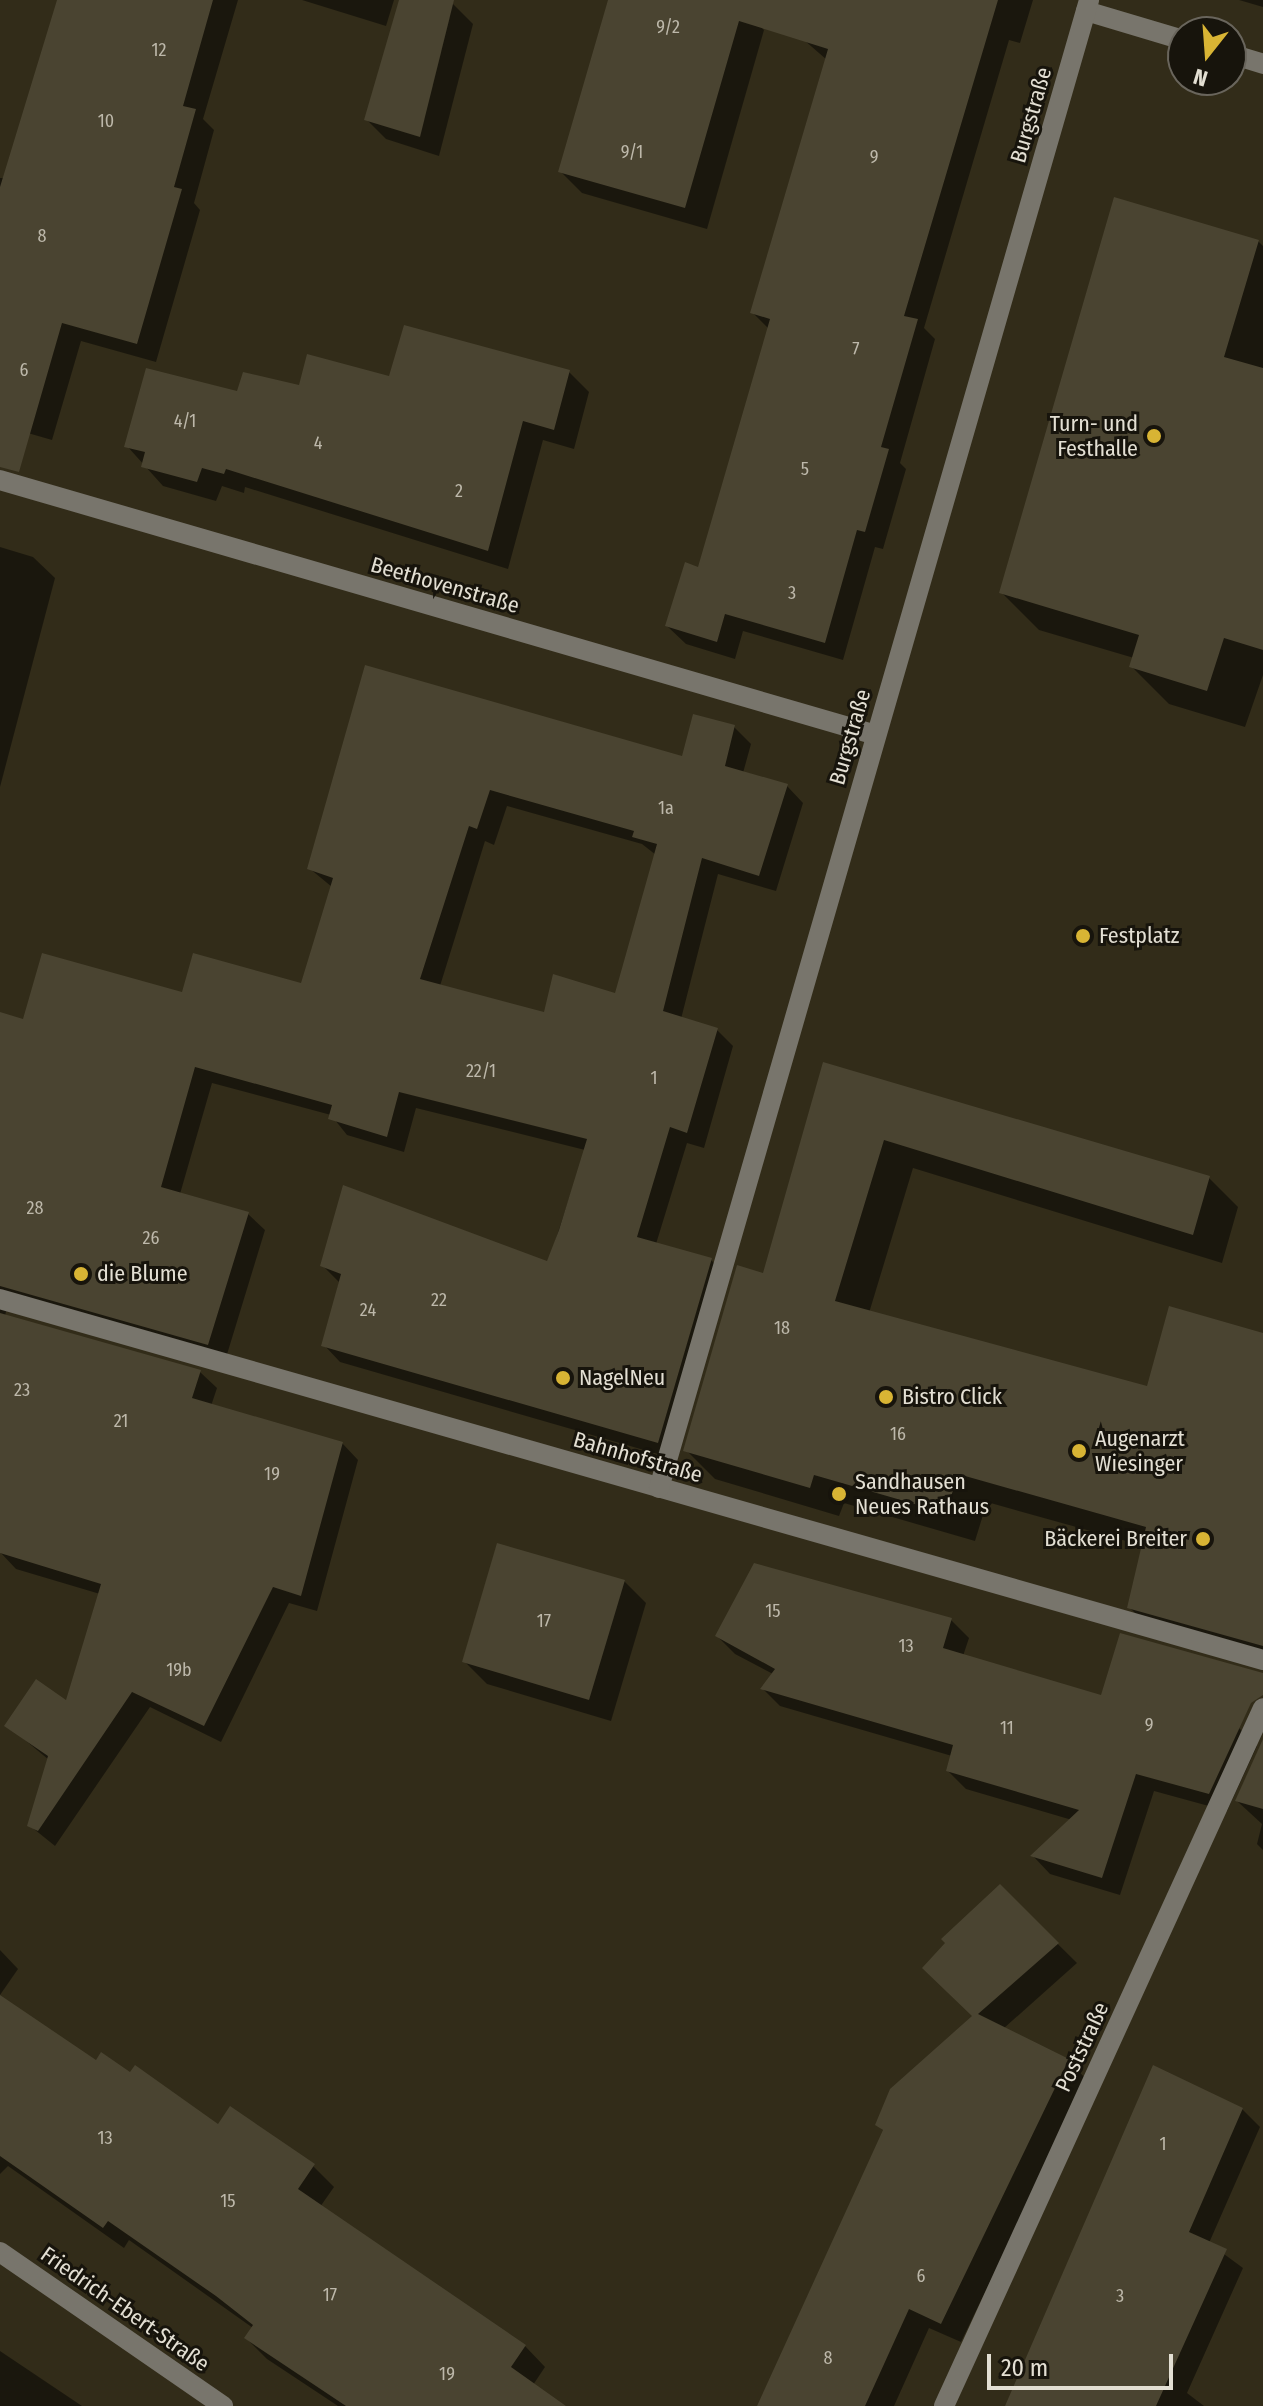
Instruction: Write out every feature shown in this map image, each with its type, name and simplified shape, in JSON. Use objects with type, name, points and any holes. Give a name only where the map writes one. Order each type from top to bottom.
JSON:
[{"type":"street","points":[[1088,6],[1167,34]]},
{"type":"street","name":"Burgstraße","points":[[659,1488],[1088,6]]},
{"type":"street","name":"Beethovenstraße","points":[[0,480],[876,735]]},
{"type":"street","name":"Bahnhofstraße","points":[[0,1299],[1263,1660]]},
{"type":"street","name":"Poststraße","points":[[944,2406],[1263,1708]]},
{"type":"street","name":"Friedrich-Ebert-Straße","points":[[0,2252],[223,2406]]},
{"type":"building","points":[[57,0],[213,0],[183,106],[196,109],[174,187],[182,189],[137,344],[62,323],[19,472],[0,467],[0,187]]},
{"type":"building","points":[[399,0],[454,0],[420,137],[364,120]]},
{"type":"building","points":[[608,0],[998,0],[904,316],[918,319],[881,447],[889,449],[865,532],[857,530],[825,643],[725,614],[717,642],[665,626],[685,562],[698,567],[770,319],[750,313],[828,49],[739,21],[685,208],[558,172]]},
{"type":"building","name":"Turn- und Festhalle","points":[[1114,197],[1259,240],[1224,357],[1263,368],[1263,650],[1224,638],[1207,691],[1129,667],[1139,635],[999,593]]},
{"type":"building","points":[[404,325],[570,370],[554,430],[523,421],[488,551],[226,469],[224,474],[202,468],[197,482],[141,467],[145,452],[124,447],[146,368],[237,391],[243,372],[299,385],[307,354],[389,376]]},
{"type":"building","points":[[365,665],[682,756],[693,714],[735,725],[725,766],[788,784],[759,876],[702,858],[663,1011],[718,1028],[687,1133],[670,1127],[637,1237],[712,1258],[658,1443],[321,1346],[341,1274],[320,1266],[343,1185],[547,1261],[587,1139],[399,1092],[387,1137],[328,1119],[332,1105],[195,1067],[161,1187],[249,1212],[208,1345],[0,1286],[0,1012],[23,1019],[42,953],[182,992],[193,953],[301,983],[333,878],[307,869]],"holes":[[[490,790],[634,831],[632,837],[657,844],[615,993],[553,974],[544,1012],[420,979],[469,826],[477,829]]]},
{"type":"building","points":[[823,1062],[1210,1176],[1193,1235],[884,1140],[835,1301],[1147,1386],[1169,1306],[1263,1333],[1263,1646],[1127,1608],[1146,1527],[958,1474],[946,1513],[814,1475],[810,1488],[683,1451],[737,1265],[763,1273]]},
{"type":"building","points":[[0,1313],[201,1370],[192,1398],[343,1442],[301,1596],[273,1587],[204,1726],[132,1692],[38,1831],[27,1826],[48,1756],[4,1726],[36,1679],[66,1700],[101,1584],[0,1553]]},
{"type":"building","points":[[497,1543],[625,1580],[589,1700],[462,1662]]},
{"type":"building","points":[[754,1563],[952,1618],[943,1648],[1101,1695],[1120,1633],[1263,1673],[1263,1695],[1251,1703],[1209,1794],[1136,1774],[1102,1878],[1030,1856],[1079,1810],[946,1771],[953,1745],[760,1689],[775,1669],[715,1636]]},
{"type":"building","points":[[1263,1739],[1263,1809],[1235,1801]]},
{"type":"building","points":[[1000,1884],[1059,1943],[978,2014],[1069,2059],[941,2324],[909,2309],[865,2406],[757,2406],[883,2130],[875,2125],[890,2089],[972,2016],[922,1968],[945,1943],[941,1939]]},
{"type":"building","points":[[0,1995],[96,2060],[101,2052],[130,2072],[135,2065],[218,2124],[230,2106],[315,2164],[298,2189],[526,2345],[511,2367],[566,2406],[346,2406],[244,2338],[253,2325],[216,2296],[108,2221],[103,2228],[0,2156]]},
{"type":"building","points":[[1153,2065],[1243,2108],[1189,2232],[1227,2249],[1156,2406],[1005,2406]]},
{"type":"place","name":"Turn- und Festhalle","points":[[1154,436]]},
{"type":"place","name":"Festplatz","points":[[1083,936]]},
{"type":"place","name":"die Blume","points":[[81,1274]]},
{"type":"place","name":"NagelNeu","points":[[563,1378]]},
{"type":"place","name":"Bistro Click","points":[[886,1397]]},
{"type":"place","name":"Augenarzt Wiesinger","points":[[1079,1451]]},
{"type":"place","name":"Sandhausen Neues Rathaus","points":[[839,1494]]},
{"type":"place","name":"Bäckerei Breiter","points":[[1203,1539]]}]
